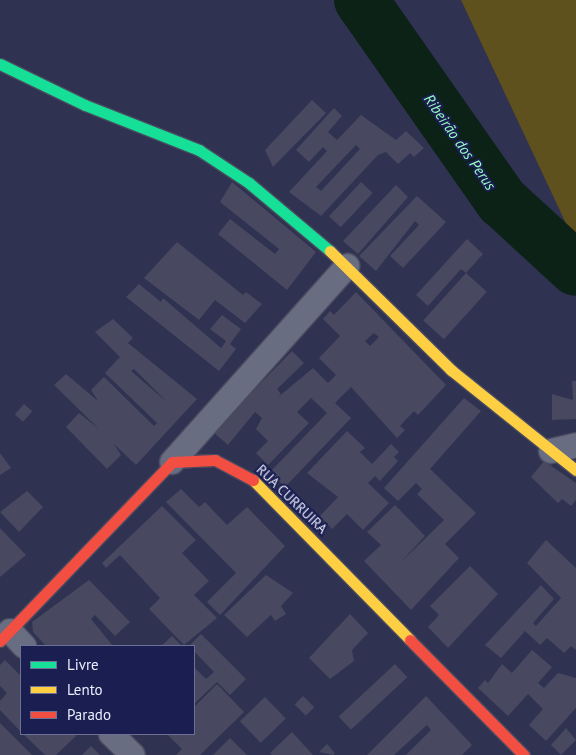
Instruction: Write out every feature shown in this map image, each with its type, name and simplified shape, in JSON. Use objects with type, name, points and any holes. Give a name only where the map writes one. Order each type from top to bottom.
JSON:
[{"type":"street","points":[[0,64],[85,105],[199,150],[249,184],[347,266],[451,370],[576,470]]},
{"type":"street","points":[[11,639],[347,266]]},
{"type":"street","points":[[552,451],[576,445]]},
{"type":"street","name":"RUA CURRUIRA","points":[[172,462],[215,460],[250,477],[524,755]]},
{"type":"street","points":[[112,735],[132,755]]},
{"type":"shaded area","points":[[461,0],[576,0],[576,233],[570,232]]},
{"type":"building","points":[[312,100],[326,113],[273,167],[265,150]]},
{"type":"building","points":[[334,108],[342,116],[328,132],[337,140],[361,115],[396,140],[406,131],[424,148],[414,157],[410,153],[398,164],[386,152],[378,155],[321,216],[289,192],[327,151],[323,147],[309,162],[296,150]],"holes":[[[356,145],[360,149],[321,191],[316,187]]]},
{"type":"building","points":[[232,182],[316,252],[287,290],[218,234],[230,219],[275,254],[279,249],[220,202]]},
{"type":"building","points":[[361,182],[373,193],[341,227],[329,216]]},
{"type":"building","points":[[396,185],[408,197],[358,254],[343,241]]},
{"type":"building","points":[[417,196],[446,222],[403,268],[390,256],[419,225],[415,221],[376,271],[359,256]]},
{"type":"building","points":[[467,239],[483,254],[466,273],[461,269],[428,306],[416,295]]},
{"type":"building","points":[[177,242],[243,295],[246,292],[262,304],[245,323],[215,300],[199,320],[144,278]]},
{"type":"building","points":[[466,273],[487,292],[444,339],[423,321]]},
{"type":"building","points":[[139,284],[161,302],[163,298],[221,348],[226,341],[210,329],[222,315],[241,329],[230,344],[236,349],[219,371],[126,297]]},
{"type":"building","points":[[356,292],[446,385],[418,415],[414,411],[400,426],[405,430],[397,438],[351,387],[335,403],[351,418],[285,487],[270,472],[327,413],[311,398],[297,412],[309,423],[268,465],[256,453],[268,441],[256,429],[262,418],[255,412],[228,445],[213,432],[292,351],[304,363],[277,389],[281,394],[277,398],[313,368],[328,383],[336,375],[319,358],[340,336],[323,319],[330,311],[334,315]],"holes":[[[374,333],[379,337],[370,346],[365,341]]]},
{"type":"building","points":[[113,319],[133,338],[128,343],[197,399],[136,465],[114,444],[121,455],[107,469],[66,427],[79,413],[99,429],[54,385],[66,374],[98,401],[91,390],[104,377],[154,426],[157,423],[105,373],[120,357],[95,332]],"holes":[[[134,369],[167,402],[131,371]]]},
{"type":"building","points":[[572,381],[576,381],[576,419],[552,420],[552,394],[573,400]]},
{"type":"building","points":[[464,398],[481,411],[430,469],[476,513],[445,544],[459,558],[411,610],[364,561],[381,545],[367,532],[395,505],[425,536],[401,562],[444,520],[417,494],[422,489],[416,483],[398,501],[384,488]]},
{"type":"building","points":[[24,404],[32,411],[23,422],[15,415]]},
{"type":"building","points":[[347,431],[365,448],[360,452],[372,464],[391,444],[399,452],[394,457],[398,461],[380,481],[375,476],[368,483],[389,503],[363,530],[347,514],[332,529],[320,516],[338,497],[307,473]]},
{"type":"building","points":[[0,453],[11,468],[0,475]]},
{"type":"building","points":[[544,461],[576,483],[576,500],[571,506],[562,499],[558,503],[531,477]]},
{"type":"building","points":[[181,489],[199,507],[205,502],[227,525],[247,507],[285,546],[220,615],[207,602],[236,573],[166,502]]},
{"type":"building","points":[[27,491],[43,507],[19,532],[0,512]]},
{"type":"building","points":[[162,506],[196,540],[182,553],[209,581],[194,595],[217,618],[184,645],[149,609],[160,598],[120,555],[106,568],[102,563]]},
{"type":"building","points":[[0,528],[26,555],[0,577]]},
{"type":"building","points":[[546,540],[576,568],[576,650],[571,646],[564,653],[547,638],[540,645],[525,631],[501,658],[485,645],[541,585],[554,599],[533,623],[536,626],[561,598],[527,563]]},
{"type":"building","points":[[470,566],[498,594],[448,648],[428,627],[439,615],[430,606]]},
{"type":"building","points":[[266,575],[293,593],[281,606],[286,614],[275,621],[271,615],[247,637],[224,615]]},
{"type":"building","points":[[89,580],[130,622],[115,636],[95,615],[91,619],[112,645],[45,645],[33,632],[32,622]]},
{"type":"building","points":[[350,614],[368,633],[352,650],[354,661],[330,679],[309,658]]},
{"type":"building","points":[[201,634],[246,679],[230,695],[217,682],[195,703],[195,668],[206,679],[214,672],[195,652],[195,645],[190,645]]},
{"type":"building","points":[[172,636],[181,645],[162,645]]},
{"type":"building","points":[[532,650],[552,667],[538,683],[544,688],[558,673],[576,678],[576,708],[546,741],[529,725],[543,709],[528,694],[508,716],[478,688],[485,680],[488,683],[502,664],[512,673]]},
{"type":"building","points":[[5,660],[20,675],[20,731],[0,710],[0,701],[7,693],[0,686],[0,665]]},
{"type":"building","points":[[395,664],[407,677],[351,730],[339,717]]},
{"type":"building","points":[[217,684],[244,712],[200,755],[176,755],[182,749],[168,735],[195,735],[195,706]]},
{"type":"building","points":[[303,696],[314,707],[306,716],[295,704]]},
{"type":"building","points":[[426,696],[472,745],[462,755],[406,755],[431,730],[427,725],[394,755],[367,755]]},
{"type":"building","points":[[265,697],[286,719],[261,743],[240,721]]},
{"type":"building","points":[[0,723],[32,755],[0,755]]},
{"type":"building","points":[[566,728],[576,740],[561,755],[551,745]]},
{"type":"building","points":[[292,732],[313,755],[272,755],[270,753]]},
{"type":"building","points":[[24,735],[76,736],[56,755],[45,755]]},
{"type":"building","points":[[230,738],[247,755],[213,755]]},
{"type":"building","points":[[327,744],[335,753],[333,755],[319,752]]},
{"type":"building","points":[[91,746],[100,755],[82,755]]},
{"type":"waterway","name":"Ribeirão dos Perus","points":[[361,0],[502,201],[576,269]]},
{"type":"traffic: fast","points":[[0,64],[85,105],[199,150],[249,183],[330,251]]},
{"type":"traffic: slow","points":[[330,251],[451,370],[576,470]]},
{"type":"traffic: slow","points":[[253,480],[410,640]]},
{"type":"traffic: jam","points":[[0,641],[172,462],[215,460],[253,480]]},
{"type":"traffic: jam","points":[[410,640],[524,755]]}]
